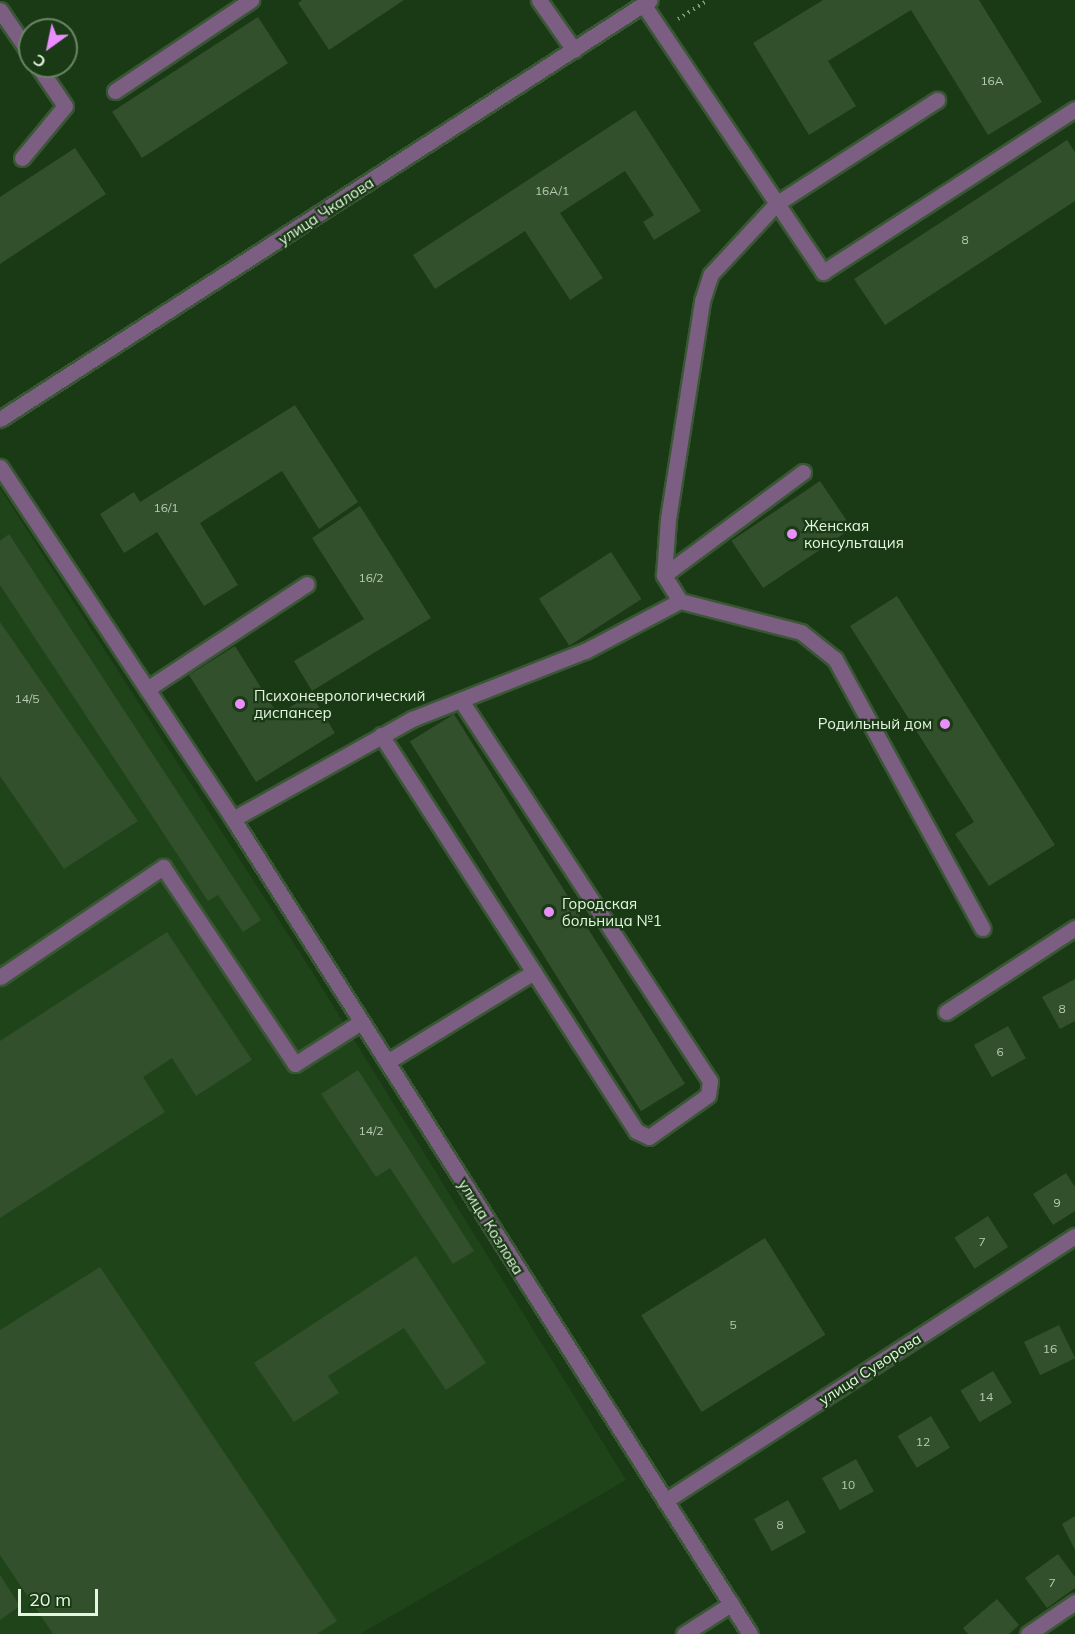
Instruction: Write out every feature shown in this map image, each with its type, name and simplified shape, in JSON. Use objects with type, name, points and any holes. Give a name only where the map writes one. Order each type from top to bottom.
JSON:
[{"type":"street","points":[[115,91],[252,0]]},
{"type":"street","points":[[539,0],[574,50]]},
{"type":"street","points":[[647,2],[822,272],[1075,109]]},
{"type":"street","name":"улица Чкалова","points":[[0,419],[647,2]]},
{"type":"street","points":[[0,10],[18,36]]},
{"type":"street","points":[[22,158],[65,106],[46,78]]},
{"type":"street","points":[[680,602],[664,575],[668,519],[702,301],[711,274],[776,204],[937,100]]},
{"type":"street","name":"улица Козлова","points":[[0,467],[233,819],[750,1634]]},
{"type":"street","points":[[664,575],[803,472]]},
{"type":"street","points":[[147,689],[307,584]]},
{"type":"street","points":[[233,819],[381,735],[461,700],[585,651],[680,602],[801,632],[835,659],[982,928]]},
{"type":"street","points":[[381,735],[643,1136],[649,1137],[708,1095],[710,1081],[461,700]]},
{"type":"street","points":[[0,977],[163,867],[295,1064],[361,1022]]},
{"type":"street","points":[[945,1012],[1075,928]]},
{"type":"street","points":[[387,1062],[534,972]]},
{"type":"street","name":"улица Суворова","points":[[665,1501],[1075,1236]]},
{"type":"street","points":[[1028,1634],[1075,1602]]},
{"type":"street","points":[[684,1634],[731,1604]]},
{"type":"path","points":[[672,23],[708,0]]},
{"type":"shaded area","points":[[0,488],[311,970],[626,1480],[360,1634],[0,1634]]},
{"type":"building","points":[[302,0],[404,0],[329,50],[298,3]]},
{"type":"building","points":[[823,0],[979,0],[1042,102],[988,135],[911,10],[828,61],[856,106],[809,135],[753,43]]},
{"type":"building","points":[[258,17],[288,63],[142,158],[112,112]]},
{"type":"building","points":[[635,110],[701,211],[654,240],[643,222],[654,215],[625,171],[560,213],[603,278],[570,300],[525,231],[435,289],[413,255]]},
{"type":"building","points":[[1067,140],[1075,152],[1075,201],[885,325],[854,279]]},
{"type":"building","points":[[75,148],[106,194],[0,264],[0,197]]},
{"type":"building","points":[[295,405],[358,502],[319,529],[282,471],[200,523],[238,585],[204,606],[157,532],[124,553],[100,514],[134,492],[140,502]]},
{"type":"building","name":"Женская консультация","points":[[820,481],[852,528],[763,588],[731,541]]},
{"type":"building","points":[[360,506],[431,618],[312,691],[294,661],[364,619],[312,538]]},
{"type":"building","points":[[9,534],[261,920],[243,932],[218,895],[208,901],[0,585],[0,541]]},
{"type":"building","points":[[611,552],[641,599],[569,646],[539,599]]},
{"type":"building","name":"Родильный дом","points":[[897,596],[1055,845],[989,886],[955,834],[974,822],[850,626]]},
{"type":"building","points":[[0,622],[138,821],[64,869],[0,776]]},
{"type":"building","name":"Психоневрологический диспансер","points":[[235,646],[278,715],[311,694],[335,733],[256,782],[189,675]]},
{"type":"building","name":"Городская больница №1","points":[[454,714],[685,1084],[641,1111],[410,742]]},
{"type":"building","points":[[167,932],[252,1060],[196,1096],[172,1058],[143,1077],[165,1112],[0,1218],[0,1041]]},
{"type":"building","points":[[1075,979],[1075,1021],[1060,1029],[1042,997]]},
{"type":"building","points":[[1008,1026],[1026,1058],[992,1077],[974,1045]]},
{"type":"building","points":[[358,1070],[474,1251],[453,1264],[390,1168],[376,1177],[321,1094]]},
{"type":"building","points":[[1066,1173],[1075,1187],[1075,1211],[1053,1225],[1033,1194]]},
{"type":"building","points":[[988,1216],[1008,1247],[975,1269],[954,1238]]},
{"type":"building","points":[[765,1238],[825,1335],[702,1412],[641,1315]]},
{"type":"building","points":[[416,1256],[486,1363],[446,1390],[404,1328],[328,1376],[339,1393],[294,1422],[254,1363]]},
{"type":"building","points":[[100,1267],[337,1621],[317,1634],[53,1634],[0,1555],[0,1330]]},
{"type":"building","points":[[1059,1325],[1075,1358],[1040,1375],[1024,1342]]},
{"type":"building","points":[[993,1371],[1012,1403],[979,1422],[960,1391]]},
{"type":"building","points":[[931,1416],[950,1448],[917,1468],[898,1436]]},
{"type":"building","points":[[856,1459],[874,1491],[840,1510],[822,1478]]},
{"type":"building","points":[[788,1500],[806,1532],[772,1551],[754,1519]]},
{"type":"building","points":[[1075,1516],[1075,1550],[1062,1524]]},
{"type":"building","points":[[1058,1554],[1075,1577],[1075,1588],[1047,1608],[1025,1578]]},
{"type":"building","points":[[0,1575],[20,1606],[0,1620]]},
{"type":"building","points":[[997,1599],[1019,1625],[1009,1634],[968,1634],[963,1628]]},
{"type":"place","name":"Женская консультация","points":[[792,534]]},
{"type":"place","name":"Психоневрологический диспансер","points":[[240,704]]},
{"type":"place","name":"Родильный дом","points":[[945,724]]},
{"type":"place","name":"Городская больница №1","points":[[549,912]]}]
